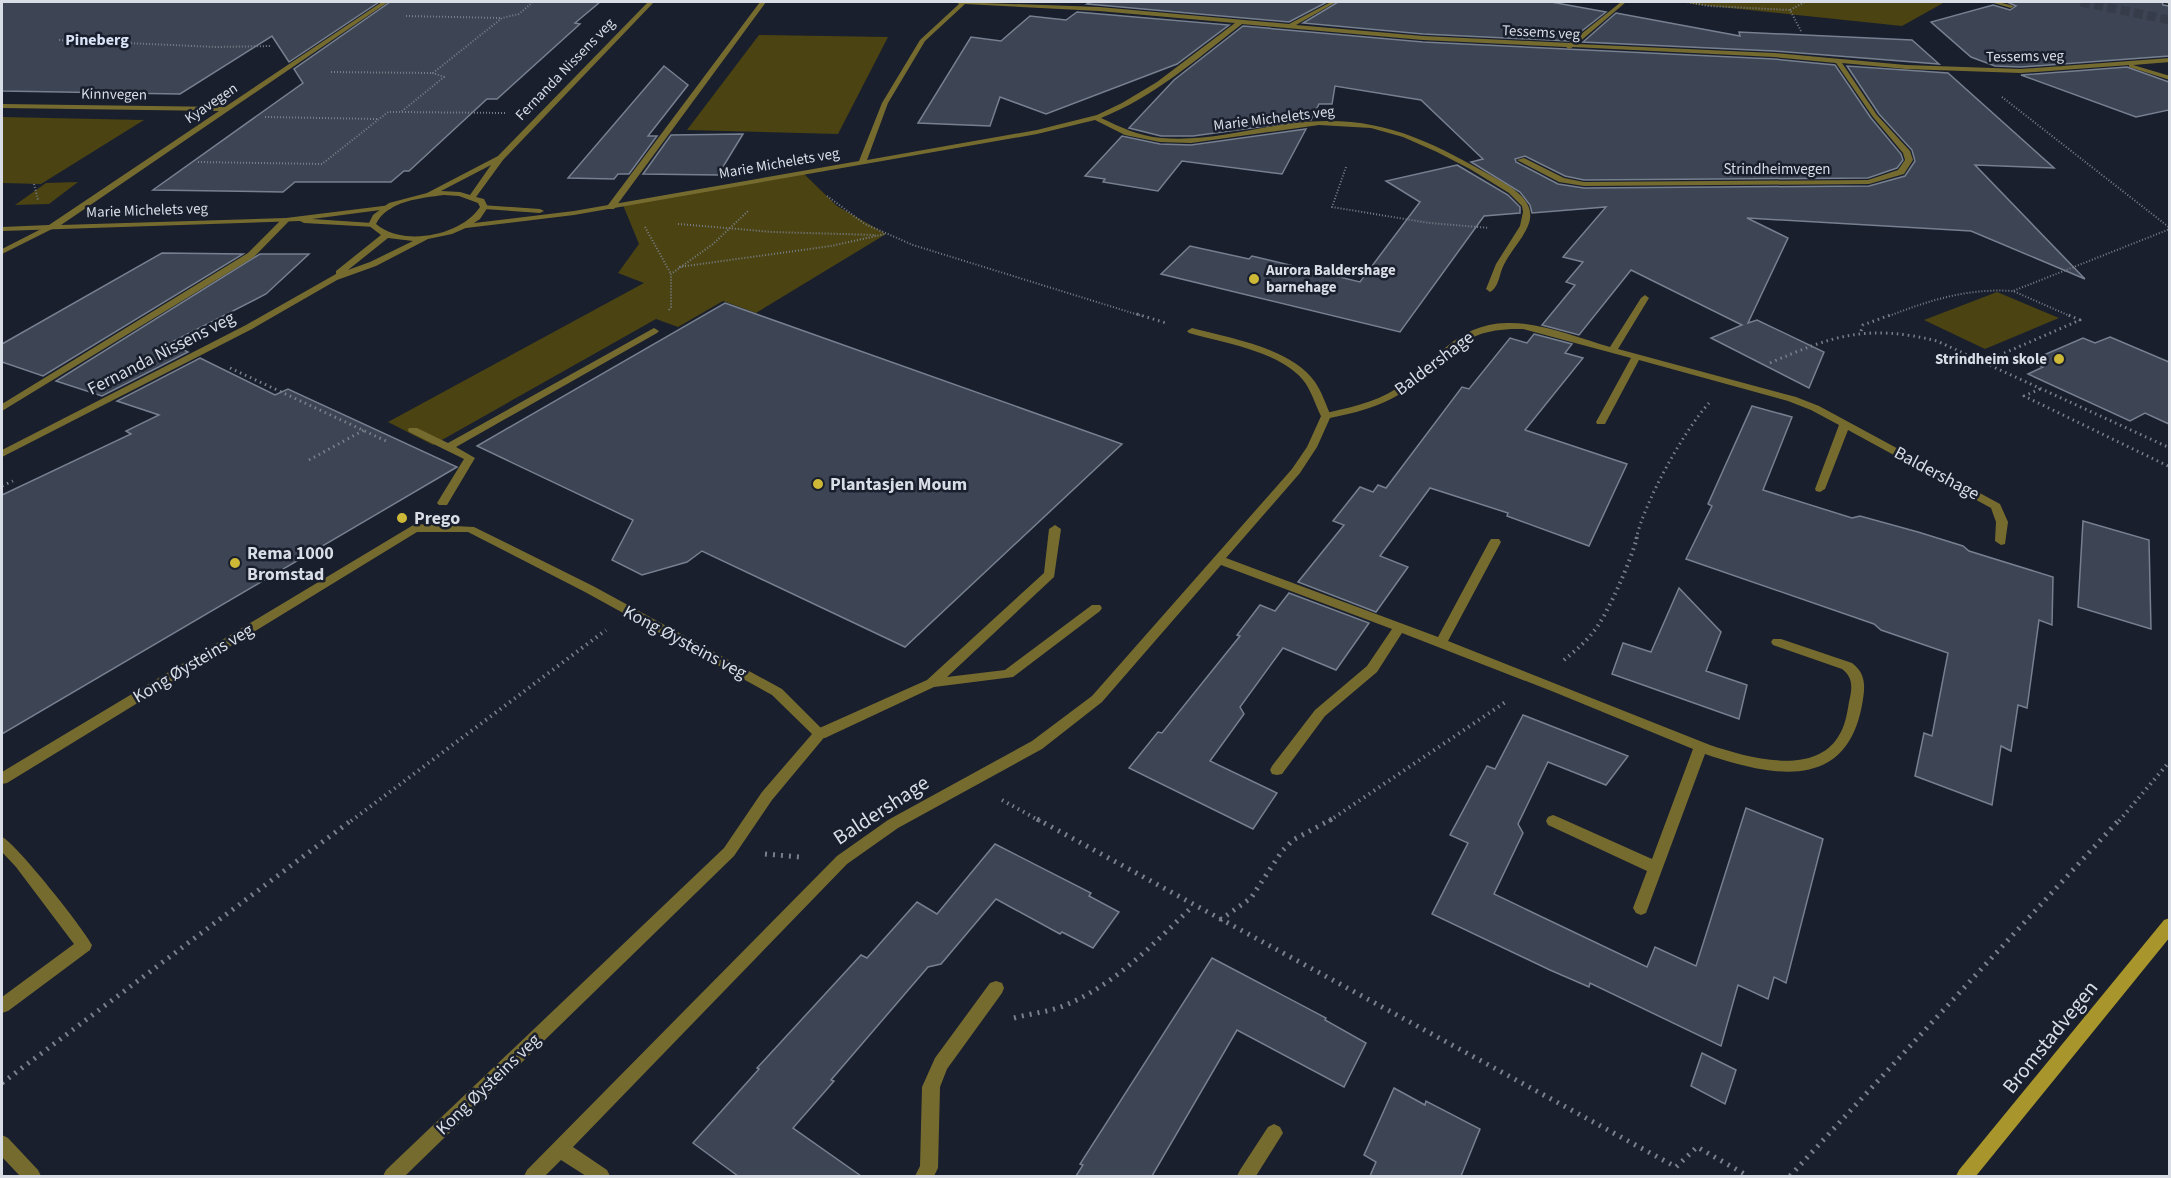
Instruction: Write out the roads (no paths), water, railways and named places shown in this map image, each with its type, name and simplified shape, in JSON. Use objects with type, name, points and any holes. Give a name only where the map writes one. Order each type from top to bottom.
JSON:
[{"type":"main road","name":"Bromstadvegen","points":[[1965,1176],[2169,925]]},
{"type":"street","name":"Kyavegen","points":[[2,252],[52,227],[385,2]]},
{"type":"street","name":"Fernanda Nissens veg","points":[[472,197],[500,158],[651,2]]},
{"type":"street","points":[[611,207],[763,2]]},
{"type":"street","name":"Tessems veg","points":[[958,2],[1099,9],[1423,38],[1569,47],[1774,55],[1839,63],[1968,70],[2047,70],[2169,60]]},
{"type":"street","points":[[862,163],[885,103],[923,40],[964,2]]},
{"type":"street","points":[[1288,26],[1334,2]]},
{"type":"street","points":[[1569,47],[1624,2]]},
{"type":"street","points":[[1993,2],[2011,6]]},
{"type":"street","name":"Marie Michelets veg","points":[[424,238],[466,226],[611,207],[1037,132],[1095,118],[1136,99],[1240,22]]},
{"type":"street","name":"Strindheimvegen","points":[[1521,160],[1562,180],[1584,184],[1869,182],[1901,172],[1909,160],[1907,153],[1875,116],[1839,63]]},
{"type":"street","name":"Tessems veg","points":[[2124,64],[2169,78]]},
{"type":"street","name":"Kinnvegen","points":[[2,106],[226,109]]},
{"type":"street","name":"Marie Michelets veg","points":[[1095,118],[1111,128],[1137,137],[1183,142],[1221,139],[1305,124],[1333,122],[1370,125],[1418,140],[1502,185],[1521,200],[1527,208],[1522,231],[1500,263],[1490,289]]},
{"type":"street","name":"Fernanda Nissens veg","points":[[428,195],[500,158]]},
{"type":"street","points":[[428,195],[460,194],[481,201],[484,207],[477,220],[466,226]]},
{"type":"street","name":"Marie Michelets veg","points":[[2,229],[290,220],[388,207],[428,195]]},
{"type":"street","points":[[388,207],[374,219],[372,225],[376,231],[385,236],[424,238]]},
{"type":"street","name":"Marie Michelets veg","points":[[484,207],[574,213]]},
{"type":"street","points":[[2,408],[252,255],[290,220]]},
{"type":"street","name":"Marie Michelets veg","points":[[290,220],[320,224],[372,225]]},
{"type":"street","name":"Fernanda Nissens veg","points":[[334,278],[353,259],[385,236]]},
{"type":"street","name":"Fernanda Nissens veg","points":[[2,454],[249,327],[334,278],[373,264],[424,238]]},
{"type":"street","points":[[1613,349],[1645,298]]},
{"type":"street","name":"Baldershage","points":[[533,1176],[842,860],[893,824],[1037,745],[1097,699],[1296,471],[1312,447],[1326,416],[1378,402],[1392,395],[1461,338],[1485,327],[1523,326],[1792,399],[1845,424],[1996,506],[2002,522],[2001,541]]},
{"type":"street","points":[[448,447],[654,331]]},
{"type":"street","points":[[1192,331],[1276,357],[1297,368],[1310,382],[1326,416]]},
{"type":"street","points":[[1601,422],[1637,356]]},
{"type":"street","points":[[1820,489],[1845,424]]},
{"type":"street","points":[[413,430],[470,458],[443,503]]},
{"type":"street","name":"Kong Øysteins veg","points":[[2,779],[415,528],[470,529],[589,589],[629,613],[777,692],[820,734],[767,796],[729,852],[392,1176]]},
{"type":"street","points":[[932,683],[1050,574],[1055,529]]},
{"type":"street","points":[[1441,643],[1495,542]]},
{"type":"street","points":[[1220,560],[1400,627],[1701,746],[1753,762],[1786,766],[1810,764],[1832,754],[1847,738],[1859,681],[1855,671],[1847,666],[1777,642]]},
{"type":"street","points":[[820,734],[932,683],[1008,674],[1095,608]]},
{"type":"street","points":[[1277,770],[1320,713],[1372,669],[1400,627]]},
{"type":"street","points":[[1641,908],[1654,867],[1701,746]]},
{"type":"street","points":[[1553,821],[1654,867]]},
{"type":"street","points":[[2,843],[21,863],[84,945],[2,1006]]},
{"type":"street","points":[[924,1176],[928,1168],[931,1087],[941,1064],[996,988]]},
{"type":"street","points":[[1246,1176],[1274,1133]]},
{"type":"street","points":[[2,1144],[32,1176]]},
{"type":"street","points":[[560,1149],[601,1176]]},
{"type":"tunnel","points":[[2081,2],[2170,20]]},
{"type":"place","name":"Aurora Baldershage barnehage","points":[[1254,279]]},
{"type":"place","name":"Strindheim skole","points":[[2059,359]]},
{"type":"place","name":"Plantasjen Moum","points":[[818,484]]},
{"type":"place","name":"Prego","points":[[402,518]]},
{"type":"place","name":"Rema 1000 Bromstad","points":[[235,563]]},
{"type":"district","name":"Pineberg","points":[[97,39]]}]
